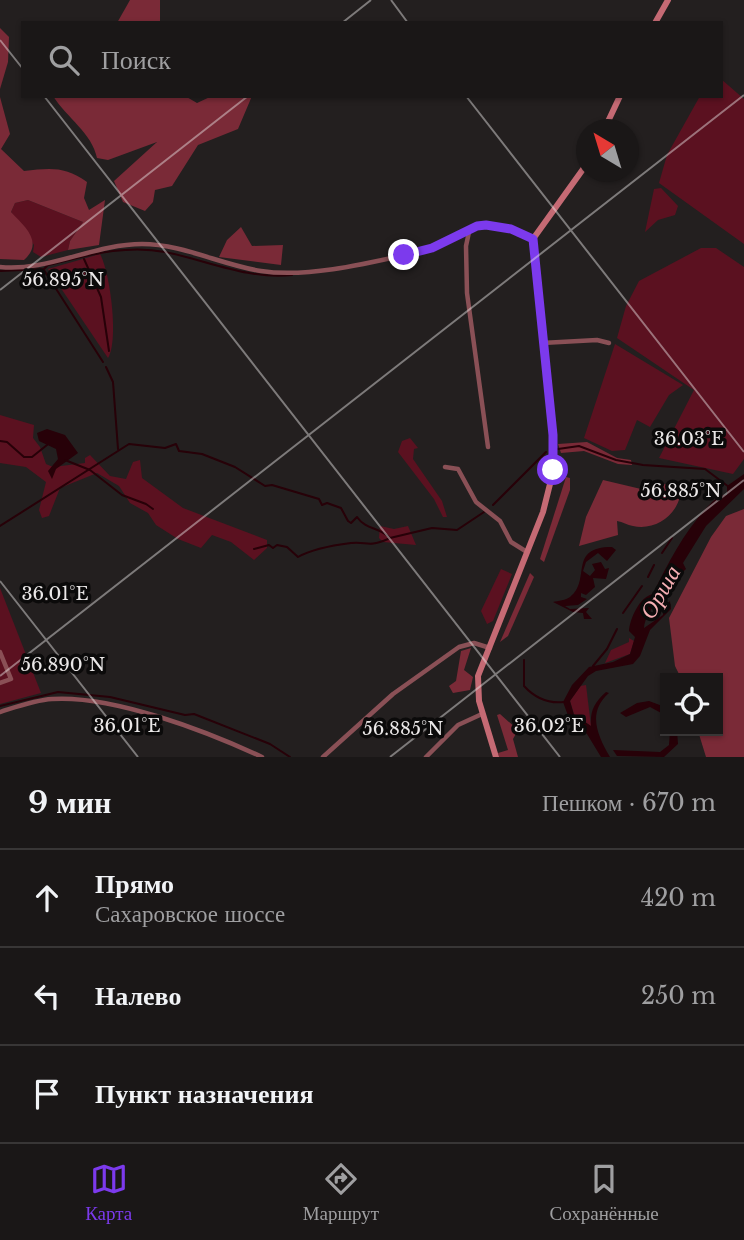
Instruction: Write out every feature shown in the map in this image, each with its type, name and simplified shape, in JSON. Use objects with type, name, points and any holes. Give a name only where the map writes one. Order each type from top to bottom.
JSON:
[{"type":"main road","points":[[656,21],[668,0]]},
{"type":"main road","points":[[609,119],[619,98]]},
{"type":"main road","points":[[496,757],[482,713],[477,684],[545,506],[554,464],[533,239],[576,179]]},
{"type":"street","points":[[0,267],[27,266],[143,244],[230,265],[289,273],[421,252],[477,226],[496,224],[533,239]]},
{"type":"street","points":[[470,231],[466,246],[467,293],[488,447]]},
{"type":"street","points":[[542,343],[597,340],[609,343]]},
{"type":"street","points":[[445,467],[458,469],[467,491],[500,521],[511,542],[527,552]]},
{"type":"street","points":[[323,757],[393,694],[459,647],[474,643],[490,648]]},
{"type":"street","points":[[0,652],[11,679],[0,683]]},
{"type":"street","points":[[0,712],[48,699],[88,701],[156,717],[262,757]]},
{"type":"street","points":[[426,757],[458,725],[482,713]]},
{"type":"street","points":[[247,757],[253,753]]},
{"type":"shaded area","points":[[130,0],[160,0],[160,21],[118,21]]},
{"type":"shaded area","points":[[0,28],[9,37],[8,62],[0,89]]},
{"type":"shaded area","points":[[723,81],[744,99],[744,244],[659,183],[667,155],[699,98],[723,98]]},
{"type":"shaded area","points":[[0,97],[10,134],[1,149],[24,171],[57,169],[72,173],[87,182],[84,198],[89,210],[105,200],[99,245],[68,250],[70,241],[83,222],[28,200],[15,203],[11,212],[30,235],[30,253],[24,260],[0,259]]},
{"type":"shaded area","points":[[54,98],[188,98],[197,103],[208,98],[251,98],[238,129],[198,145],[172,186],[155,190],[153,202],[145,211],[123,202],[114,181],[157,142],[108,160],[97,158],[85,133]]},
{"type":"shaded area","points":[[661,188],[678,206],[675,215],[658,220],[645,232],[654,189]]},
{"type":"shaded area","points":[[28,200],[83,222],[70,241],[68,250],[41,257],[33,252],[34,245],[11,212],[15,203]]},
{"type":"shaded area","points":[[241,227],[252,246],[283,245],[281,265],[219,257],[227,240]]},
{"type":"shaded area","points":[[701,248],[716,248],[744,267],[744,459],[733,474],[659,458],[694,390],[617,338],[626,306],[639,281]]},
{"type":"shaded area","points":[[100,254],[112,306],[113,337],[108,358],[48,269]]},
{"type":"shaded area","points":[[615,344],[683,385],[669,395],[650,427],[637,420],[625,450],[612,451],[584,438]]},
{"type":"shaded area","points":[[0,415],[34,425],[33,438],[40,447],[46,464],[53,467],[85,463],[85,458],[90,455],[110,476],[126,479],[133,462],[140,460],[142,478],[183,508],[267,540],[267,548],[254,560],[231,542],[212,535],[201,548],[178,539],[156,525],[148,513],[130,503],[119,486],[97,473],[60,488],[49,516],[42,518],[39,510],[46,482],[26,467],[0,463]]},
{"type":"shaded area","points":[[410,438],[418,448],[414,449],[413,459],[442,501],[447,517],[443,517],[434,499],[398,452],[402,441]]},
{"type":"shaded area","points":[[587,442],[617,458],[631,460],[632,465],[618,464],[584,451],[561,453],[558,444]]},
{"type":"shaded area","points":[[566,477],[570,478],[570,490],[544,562],[540,559]]},
{"type":"shaded area","points":[[603,480],[641,489],[670,483],[680,496],[669,516],[656,524],[641,527],[617,521],[618,535],[579,546],[586,517]]},
{"type":"shaded area","points":[[744,509],[744,757],[706,757],[700,736],[723,736],[723,673],[678,673],[675,666],[669,618],[711,537],[726,516]]},
{"type":"shaded area","points":[[380,526],[394,529],[408,526],[416,545],[383,542],[379,538]]},
{"type":"shaded area","points":[[501,569],[512,574],[493,621],[487,624],[481,611]]},
{"type":"shaded area","points":[[530,573],[534,577],[508,636],[500,642]]},
{"type":"shaded area","points":[[0,588],[41,693],[0,704]]},
{"type":"shaded area","points":[[629,638],[634,641],[630,654],[605,663],[611,650],[629,642]]},
{"type":"shaded area","points":[[471,648],[464,670],[473,677],[470,690],[453,693],[449,686],[456,681],[461,651]]},
{"type":"shaded area","points":[[586,685],[591,726],[574,714],[570,701],[580,686]]},
{"type":"shaded area","points":[[500,714],[518,730],[513,739],[518,757],[499,757],[498,753],[508,750],[497,715]]},
{"type":"water","points":[[47,429],[65,435],[78,453],[56,469],[52,479],[48,471],[58,459],[56,449],[39,441],[37,433]]},
{"type":"water","name":"Орша","points":[[744,474],[744,489],[706,526],[683,563],[686,569],[649,613],[644,628],[663,615],[663,607],[670,601],[671,609],[650,630],[640,656],[633,664],[596,671],[588,676],[570,701],[574,715],[591,726],[591,716],[596,704],[606,692],[609,693],[602,700],[596,716],[598,732],[610,757],[601,757],[587,734],[570,721],[563,702],[572,685],[589,667],[613,662],[630,654],[635,637],[629,631],[636,609],[643,599],[653,594],[690,528],[720,495],[727,495],[727,486]]},
{"type":"water","points":[[612,547],[616,550],[607,561],[598,553],[586,562],[583,571],[590,576],[595,570],[592,564],[601,562],[605,569],[609,568],[606,579],[593,578],[595,587],[586,595],[581,593],[581,597],[587,599],[578,605],[565,606],[570,609],[589,608],[586,612],[592,619],[584,619],[583,613],[573,612],[553,602],[568,598],[576,590],[582,566],[590,552],[598,548]]},
{"type":"water","points":[[649,701],[660,705],[660,712],[650,707],[626,717],[620,713],[637,703]]},
{"type":"water","points":[[670,736],[677,736],[678,744],[664,757],[617,756],[613,750],[660,752],[669,745]]},
{"type":"waterway","points":[[0,271],[44,269],[48,265],[91,255],[135,249],[165,252],[260,275],[292,275]]},
{"type":"waterway","points":[[84,259],[101,297],[109,351]]},
{"type":"waterway","points":[[44,270],[103,362]]},
{"type":"waterway","points":[[106,367],[113,382],[118,449]]},
{"type":"waterway","points":[[0,441],[7,442],[24,457],[32,457],[47,445]]},
{"type":"waterway","points":[[0,526],[129,444],[165,448],[176,444],[179,451],[202,454],[235,467],[265,486],[272,485],[319,499],[322,505],[327,503],[341,508],[351,523],[357,517],[390,538],[432,528],[457,530],[484,512]]},
{"type":"waterway","points":[[558,449],[579,446],[616,460],[643,465],[705,469],[729,487]]},
{"type":"waterway","points":[[493,505],[546,452]]},
{"type":"waterway","points":[[65,460],[90,470],[122,495],[153,509]]},
{"type":"waterway","name":"Орша","points":[[662,553],[672,538]]},
{"type":"waterway","points":[[254,549],[269,545],[273,548],[277,545],[287,547],[298,557],[331,546],[371,544],[388,539]]},
{"type":"waterway","name":"Орша","points":[[648,577],[654,565]]},
{"type":"waterway","name":"Орша","points":[[623,613],[642,586]]},
{"type":"waterway","points":[[593,666],[607,649],[617,629]]},
{"type":"waterway","points":[[524,660],[524,686],[542,699],[564,702]]},
{"type":"waterway","points":[[0,706],[58,692],[110,697],[185,715],[194,714],[270,744],[290,757]]},
{"type":"route","points":[[404,255],[439,246],[477,226],[496,224],[533,239],[553,435],[553,470]]}]
